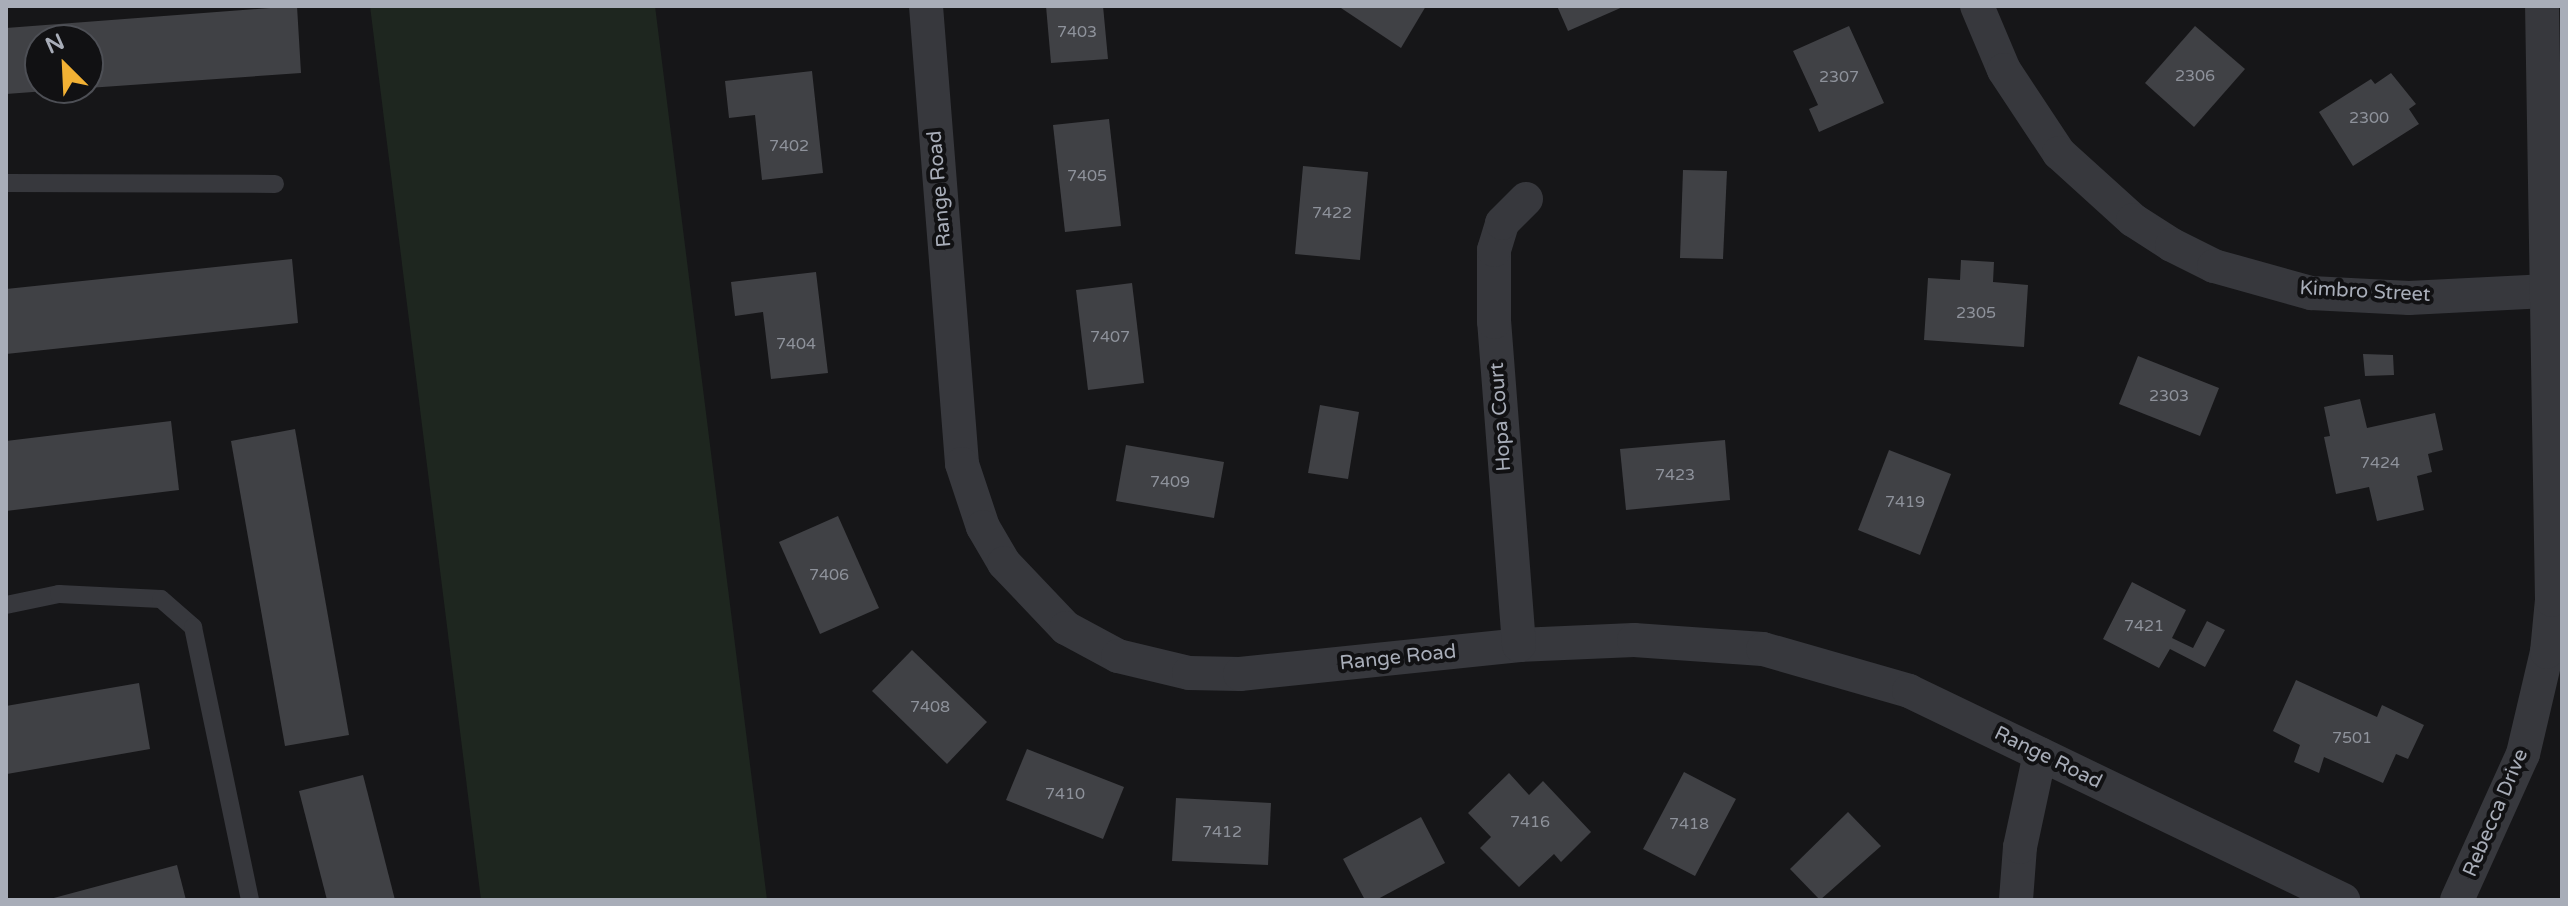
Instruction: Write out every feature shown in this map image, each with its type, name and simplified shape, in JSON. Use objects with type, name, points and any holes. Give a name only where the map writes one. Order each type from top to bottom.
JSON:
[{"type":"street","name":"Range Road","points":[[926,6],[962,464],[983,527],[1023,588],[1088,641],[1118,656],[1189,673],[1240,674],[1519,645],[1680,639],[1763,649],[1909,691],[2343,900]]},
{"type":"street","name":"Kimbro Street","points":[[1977,6],[2004,70],[2059,153],[2133,220],[2172,245],[2227,270],[2311,293],[2409,298],[2545,291]]},
{"type":"street","name":"Rebecca Drive","points":[[2457,900],[2504,803],[2537,703],[2552,600],[2556,465],[2545,291],[2542,6]]},
{"type":"street","name":"Hopa Court","points":[[1519,645],[1494,322],[1494,250],[1502,223],[1526,199]]},
{"type":"street","points":[[2016,900],[2020,847],[2040,754]]},
{"type":"lane","points":[[6,183],[275,184]]},
{"type":"lane","points":[[6,605],[59,594],[161,599],[193,627],[250,900]]},
{"type":"shaded area","points":[[370,6],[655,6],[767,900],[481,900]]},
{"type":"building","points":[[297,6],[301,73],[104,87],[104,24],[59,24]]},
{"type":"building","points":[[1046,6],[1103,6],[1108,59],[1051,63]]},
{"type":"building","points":[[1338,6],[1426,6],[1401,48]]},
{"type":"building","points":[[1557,6],[1625,6],[1568,31]]},
{"type":"building","points":[[1849,26],[1884,103],[1819,132],[1809,109],[1818,105],[1793,51]]},
{"type":"building","points":[[2195,26],[2245,69],[2194,127],[2145,83]]},
{"type":"building","points":[[24,27],[24,93],[6,94],[6,28]]},
{"type":"building","points":[[812,71],[823,173],[762,180],[755,115],[729,118],[725,81]]},
{"type":"building","points":[[2391,73],[2416,104],[2409,109],[2419,124],[2353,166],[2319,112],[2371,79],[2375,84]]},
{"type":"building","points":[[1109,119],[1121,226],[1065,232],[1053,125]]},
{"type":"building","points":[[1303,166],[1368,172],[1360,260],[1295,254]]},
{"type":"building","points":[[1683,170],[1727,171],[1723,259],[1680,258]]},
{"type":"building","points":[[292,259],[298,323],[6,354],[6,289]]},
{"type":"building","points":[[1961,260],[1994,262],[1993,282],[2028,285],[2024,347],[1924,340],[1928,278],[1960,280]]},
{"type":"building","points":[[816,272],[828,373],[771,379],[763,312],[735,316],[731,282]]},
{"type":"building","points":[[1132,283],[1144,383],[1088,390],[1076,290]]},
{"type":"building","points":[[2363,354],[2393,355],[2394,375],[2365,376]]},
{"type":"building","points":[[2138,356],[2219,388],[2200,436],[2119,404]]},
{"type":"building","points":[[2360,399],[2367,428],[2435,413],[2443,450],[2428,454],[2432,472],[2417,476],[2424,510],[2377,521],[2369,487],[2336,494],[2324,437],[2330,436],[2324,407]]},
{"type":"building","points":[[1320,405],[1359,412],[1348,479],[1308,473]]},
{"type":"building","points":[[171,421],[179,490],[6,511],[6,441]]},
{"type":"building","points":[[295,429],[349,735],[285,746],[231,441]]},
{"type":"building","points":[[1725,440],[1730,500],[1626,510],[1620,449]]},
{"type":"building","points":[[1126,445],[1224,462],[1214,518],[1116,501]]},
{"type":"building","points":[[1889,450],[1951,474],[1920,555],[1858,530]]},
{"type":"building","points":[[838,516],[879,608],[820,634],[779,542]]},
{"type":"building","points":[[2132,582],[2186,610],[2172,638],[2193,648],[2207,621],[2225,630],[2205,667],[2170,649],[2159,668],[2103,639]]},
{"type":"building","points":[[912,650],[987,722],[947,764],[872,691]]},
{"type":"building","points":[[2296,680],[2377,717],[2382,705],[2424,725],[2408,759],[2396,754],[2383,783],[2324,757],[2319,773],[2294,762],[2300,745],[2273,731]]},
{"type":"building","points":[[139,683],[150,749],[7,774],[6,706]]},
{"type":"building","points":[[1027,749],[1124,787],[1103,839],[1006,800]]},
{"type":"building","points":[[1684,772],[1736,799],[1695,876],[1643,849]]},
{"type":"building","points":[[1509,773],[1529,795],[1543,781],[1591,832],[1561,862],[1554,854],[1519,887],[1480,848],[1491,837],[1468,813]]},
{"type":"building","points":[[363,775],[395,900],[327,900],[299,791]]},
{"type":"building","points":[[1176,798],[1271,803],[1268,865],[1172,861]]},
{"type":"building","points":[[1848,812],[1881,846],[1820,900],[1790,869]]},
{"type":"building","points":[[1421,817],[1445,863],[1376,900],[1365,900],[1343,859]]},
{"type":"building","points":[[177,865],[186,900],[50,900],[50,899]]}]
